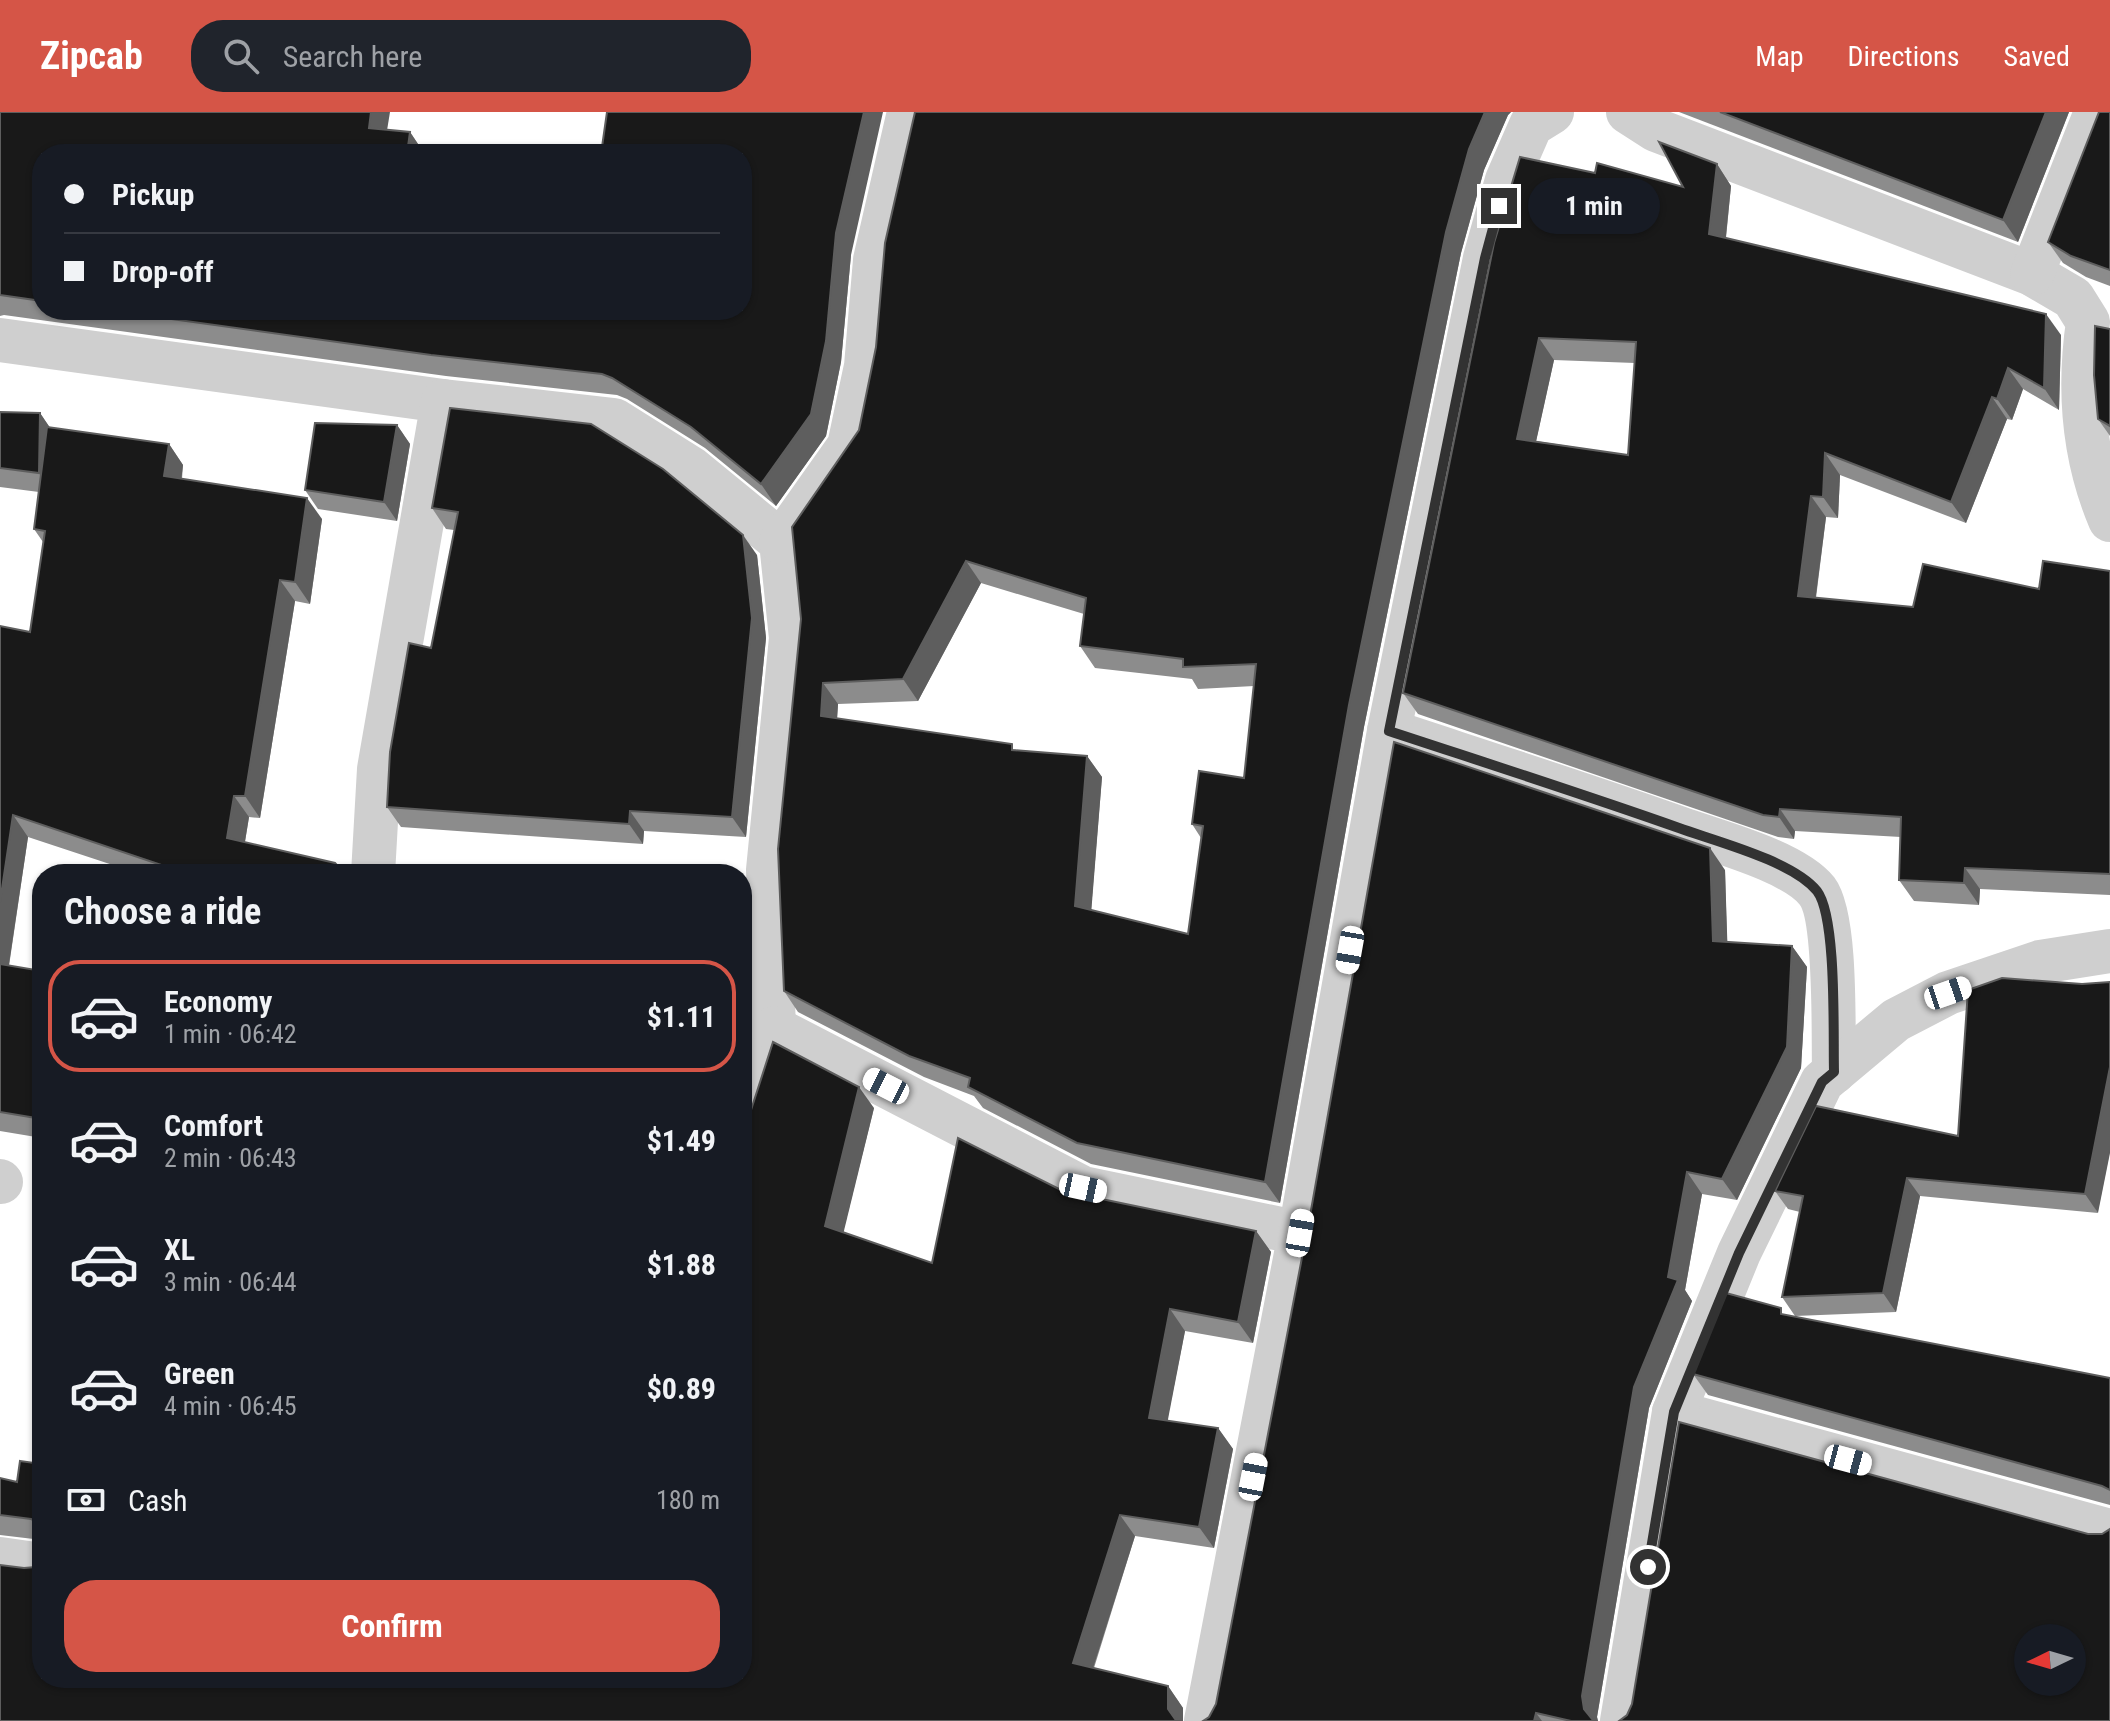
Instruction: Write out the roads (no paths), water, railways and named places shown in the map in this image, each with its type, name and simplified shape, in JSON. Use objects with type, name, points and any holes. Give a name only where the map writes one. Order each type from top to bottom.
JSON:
[{"type":"street","points":[[752,1093],[774,1028],[768,870],[791,638],[781,542],[849,446],[866,366],[875,260],[909,112]]},
{"type":"street","points":[[1206,1721],[1300,1233],[1389,731],[1485,258],[1507,180],[1531,125],[1552,112]]},
{"type":"street","points":[[1628,112],[1656,130],[2032,274],[2073,298],[2088,322],[2083,358],[2083,412],[2096,487],[2110,520]]},
{"type":"street","points":[[2032,274],[2096,112]]},
{"type":"street","points":[[0,340],[443,401],[614,420],[692,469],[781,542]]},
{"type":"street","points":[[374,864],[379,769],[443,401]]},
{"type":"street","points":[[1389,731],[1750,853],[1798,874],[1818,892],[1826,912],[1834,1072]]},
{"type":"street","points":[[1622,1721],[1674,1412],[1739,1253],[1822,1082],[1896,1020],[1948,993],[2040,962],[2110,951]]},
{"type":"street","points":[[774,1028],[1083,1188],[1300,1233]]},
{"type":"street","points":[[1674,1412],[2110,1531]]},
{"type":"street","points":[[0,1559],[32,1564]]}]
